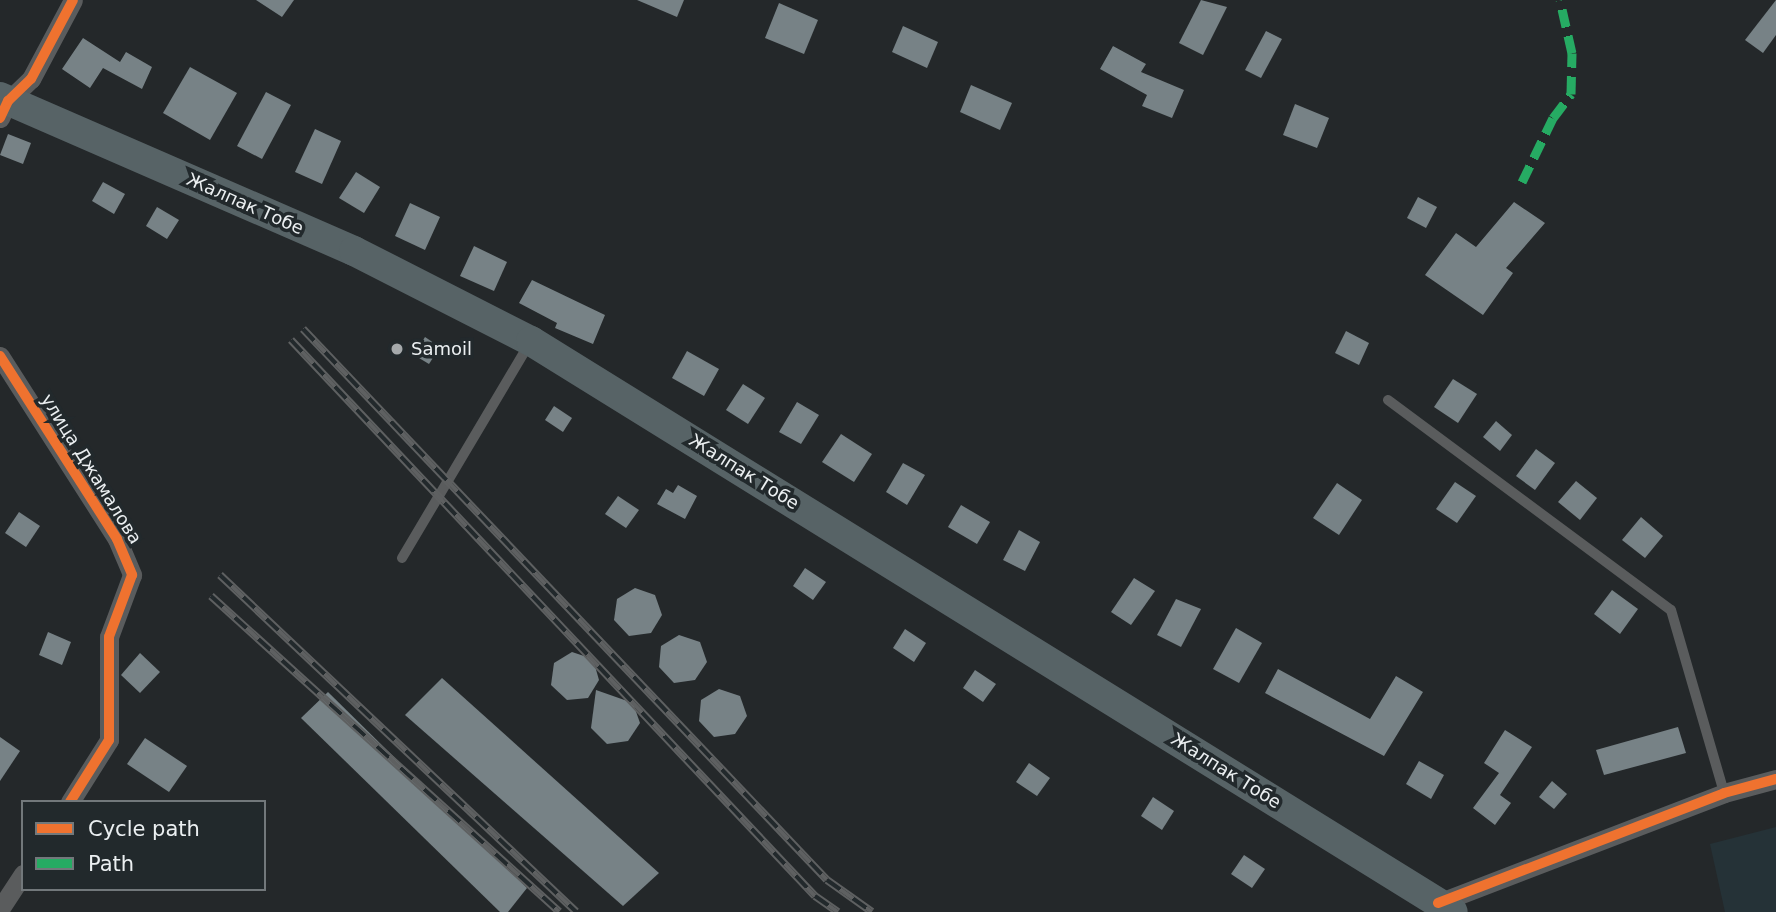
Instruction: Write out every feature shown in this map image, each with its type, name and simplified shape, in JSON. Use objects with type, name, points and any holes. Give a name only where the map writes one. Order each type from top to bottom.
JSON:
[{"type":"main road","name":"Жалпак Тобе","points":[[3,105],[354,251],[531,341],[1446,908]]},
{"type":"street","points":[[3,105],[31,79],[73,0]]},
{"type":"street","name":"улица Джамалова","points":[[0,356],[117,539],[132,575],[109,637],[109,740],[71,800]]},
{"type":"street","points":[[1446,908],[1724,793],[1776,779]]},
{"type":"street","points":[[0,909],[21,877]]},
{"type":"lane","points":[[402,558],[531,341]]},
{"type":"lane","points":[[1388,400],[1671,610],[1724,793]]},
{"type":"shaded area","points":[[1776,827],[1776,912],[1725,912],[1710,844]]},
{"type":"building","points":[[256,0],[294,0],[282,17]]},
{"type":"building","points":[[637,0],[684,0],[677,17]]},
{"type":"building","points":[[1201,0],[1227,7],[1203,55],[1179,43]]},
{"type":"building","points":[[1776,0],[1776,35],[1763,53],[1745,40]]},
{"type":"building","points":[[779,3],[818,20],[804,54],[765,38]]},
{"type":"building","points":[[903,26],[938,42],[927,68],[892,52]]},
{"type":"building","points":[[1266,31],[1282,39],[1261,78],[1245,70]]},
{"type":"building","points":[[83,38],[120,62],[126,52],[152,67],[142,89],[103,68],[90,88],[62,69]]},
{"type":"building","points":[[1113,46],[1146,64],[1141,72],[1184,90],[1172,118],[1142,106],[1147,95],[1100,69]]},
{"type":"building","points":[[190,67],[237,93],[210,140],[163,113]]},
{"type":"building","points":[[971,85],[1012,103],[1000,130],[960,112]]},
{"type":"building","points":[[266,92],[291,105],[262,159],[237,146]]},
{"type":"building","points":[[1295,104],[1329,118],[1317,148],[1283,135]]},
{"type":"building","points":[[315,129],[341,141],[322,184],[295,172]]},
{"type":"building","points":[[8,134],[31,143],[23,164],[0,155]]},
{"type":"building","points":[[356,172],[380,187],[364,213],[339,198]]},
{"type":"building","points":[[103,182],[125,194],[114,214],[92,201]]},
{"type":"building","points":[[1418,197],[1437,207],[1426,228],[1407,218]]},
{"type":"building","points":[[1514,202],[1545,223],[1506,268],[1513,273],[1483,315],[1425,275],[1456,233],[1476,247]]},
{"type":"building","points":[[410,203],[440,217],[425,250],[395,236]]},
{"type":"building","points":[[157,207],[179,220],[167,239],[146,226]]},
{"type":"building","points":[[474,246],[507,262],[494,291],[460,276]]},
{"type":"building","points":[[532,280],[605,315],[593,344],[555,328],[557,323],[519,303]]},
{"type":"building","points":[[1346,331],[1369,343],[1359,365],[1335,353]]},
{"type":"building","points":[[425,337],[440,347],[429,364],[414,355]]},
{"type":"building","points":[[687,351],[719,369],[704,396],[672,378]]},
{"type":"building","points":[[1453,379],[1477,394],[1458,423],[1434,407]]},
{"type":"building","points":[[743,384],[765,398],[748,424],[726,410]]},
{"type":"building","points":[[797,402],[819,415],[801,444],[779,432]]},
{"type":"building","points":[[554,406],[572,418],[563,432],[545,420]]},
{"type":"building","points":[[1496,421],[1512,435],[1500,451],[1483,437]]},
{"type":"building","points":[[841,434],[872,454],[854,482],[822,462]]},
{"type":"building","points":[[1536,449],[1555,463],[1535,490],[1516,476]]},
{"type":"building","points":[[903,463],[925,475],[907,505],[886,492]]},
{"type":"building","points":[[1576,481],[1597,498],[1580,520],[1558,502]]},
{"type":"building","points":[[1455,482],[1476,496],[1457,523],[1436,509]]},
{"type":"building","points":[[1337,483],[1362,500],[1339,535],[1313,518]]},
{"type":"building","points":[[678,485],[697,496],[685,519],[657,504],[666,489],[673,493]]},
{"type":"building","points":[[618,496],[639,510],[626,528],[605,514]]},
{"type":"building","points":[[961,505],[990,522],[977,544],[948,527]]},
{"type":"building","points":[[19,512],[40,526],[26,547],[5,533]]},
{"type":"building","points":[[1641,517],[1663,536],[1645,558],[1622,540]]},
{"type":"building","points":[[1019,530],[1040,542],[1025,571],[1003,560]]},
{"type":"building","points":[[805,568],[826,582],[813,600],[793,586]]},
{"type":"building","points":[[1134,578],[1155,591],[1131,625],[1111,612]]},
{"type":"building","points":[[635,588],[655,595],[662,615],[651,633],[629,636],[614,620],[617,599]]},
{"type":"building","points":[[1612,590],[1638,609],[1620,634],[1594,614]]},
{"type":"building","points":[[1176,599],[1201,609],[1181,647],[1157,635]]},
{"type":"building","points":[[1236,628],[1262,643],[1239,683],[1213,669]]},
{"type":"building","points":[[905,629],[926,643],[914,662],[893,648]]},
{"type":"building","points":[[48,632],[71,642],[62,665],[39,655]]},
{"type":"building","points":[[679,635],[700,642],[707,662],[695,680],[674,683],[659,667],[661,646]]},
{"type":"building","points":[[572,652],[593,659],[599,680],[588,698],[567,700],[551,685],[554,663]]},
{"type":"building","points":[[140,653],[160,672],[140,693],[121,675]]},
{"type":"building","points":[[1278,669],[1370,719],[1396,676],[1423,692],[1384,756],[1265,693]]},
{"type":"building","points":[[975,670],[996,684],[983,702],[963,688]]},
{"type":"building","points":[[442,678],[659,873],[623,906],[405,715]]},
{"type":"building","points":[[719,689],[740,696],[747,716],[735,734],[714,737],[699,721],[701,700]]},
{"type":"building","points":[[596,690],[633,703],[640,723],[628,741],[607,744],[591,728]]},
{"type":"building","points":[[328,692],[527,888],[508,912],[500,912],[301,718]]},
{"type":"building","points":[[1678,727],[1686,753],[1604,775],[1596,750]]},
{"type":"building","points":[[1505,730],[1532,747],[1500,795],[1511,803],[1495,825],[1473,808],[1499,773],[1484,763]]},
{"type":"building","points":[[0,737],[20,751],[0,781]]},
{"type":"building","points":[[145,738],[187,766],[169,792],[127,764]]},
{"type":"building","points":[[1419,761],[1444,775],[1431,799],[1406,784]]},
{"type":"building","points":[[1029,763],[1050,778],[1037,796],[1016,782]]},
{"type":"building","points":[[1552,781],[1567,794],[1554,809],[1539,797]]},
{"type":"building","points":[[1153,797],[1174,811],[1162,830],[1141,816]]},
{"type":"building","points":[[1244,855],[1265,869],[1252,888],[1231,874]]},
{"type":"railway","points":[[303,329],[827,880],[872,912]]},
{"type":"railway","points":[[291,340],[815,896],[838,912]]},
{"type":"railway","points":[[220,575],[576,912]]},
{"type":"railway","points":[[211,596],[559,912]]},
{"type":"marked path","points":[[1522,182],[1553,118],[1571,94],[1572,53],[1560,0]]},
{"type":"cycle path","points":[[0,118],[8,101],[31,79],[73,0]]},
{"type":"cycle path","points":[[0,356],[117,539],[132,575],[109,637],[109,740],[71,800]]},
{"type":"cycle path","points":[[1438,903],[1724,793],[1776,779]]},
{"type":"place","name":"Samoil","points":[[397,349]]}]
